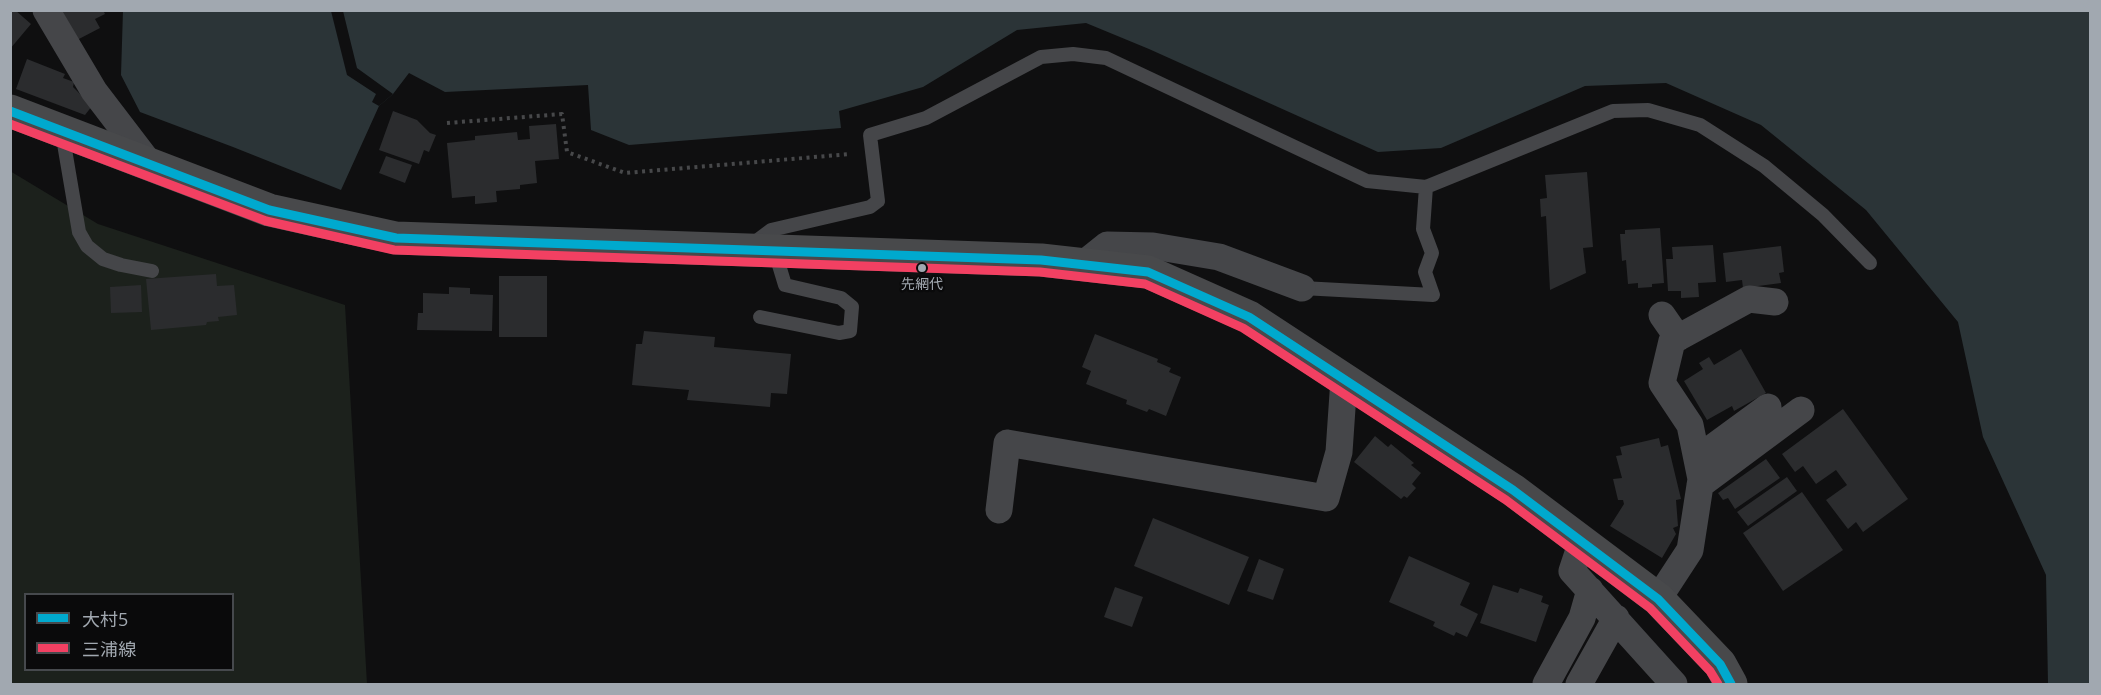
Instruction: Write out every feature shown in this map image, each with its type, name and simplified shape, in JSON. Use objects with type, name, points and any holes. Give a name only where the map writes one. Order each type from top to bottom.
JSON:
[{"type":"main road","points":[[10,111],[269,210],[396,238],[1041,260],[1148,272],[1249,317],[1513,490],[1658,598],[1720,664],[1731,684]]},
{"type":"street","points":[[46,10],[94,91],[149,163]]},
{"type":"street","points":[[1082,265],[1107,245],[1154,246],[1220,257],[1302,288]]},
{"type":"street","points":[[1658,598],[1690,550],[1698,472],[1689,425],[1662,382],[1672,342],[1749,299],[1775,302]]},
{"type":"street","points":[[1662,315],[1678,338]]},
{"type":"street","points":[[999,510],[1007,443],[1326,498],[1339,452],[1344,379]]},
{"type":"street","points":[[1698,472],[1768,407]]},
{"type":"street","points":[[1698,472],[1802,410]]},
{"type":"street","points":[[1582,541],[1572,571],[1674,684]]},
{"type":"street","points":[[1546,684],[1582,618],[1590,590]]},
{"type":"street","points":[[1579,684],[1616,618]]},
{"type":"lane","points":[[760,317],[839,333],[850,331],[852,307],[841,298],[785,285],[760,250],[771,230],[870,207],[878,201],[870,135],[926,118],[1041,57],[1073,54],[1106,58],[1367,181],[1426,188],[1613,111],[1647,110],[1700,125],[1764,166],[1823,215],[1870,263]]},
{"type":"lane","points":[[62,130],[80,232],[87,246],[103,259],[152,271]]},
{"type":"lane","points":[[1302,288],[1433,295],[1425,272],[1432,253],[1423,229],[1426,188]]},
{"type":"path","points":[[447,123],[562,114],[567,152],[625,173],[872,152]]},
{"type":"shaded area","points":[[123,10],[2090,11],[2090,684],[2048,684],[2046,575],[1983,437],[1958,322],[1866,210],[1761,125],[1666,83],[1585,86],[1441,148],[1378,152],[1086,23],[1017,30],[923,87],[839,111],[841,128],[629,145],[591,130],[588,85],[445,92],[409,73],[393,94],[379,106],[341,190],[140,112],[121,75]]},
{"type":"shaded area","points":[[10,171],[98,224],[345,305],[367,684],[11,684]]},
{"type":"pier","points":[[331,11],[343,11],[357,68],[393,94],[379,106],[372,102],[376,94],[347,75]]},
{"type":"building","points":[[10,10],[15,10],[31,24],[10,49]]},
{"type":"building","points":[[60,10],[103,10],[105,14],[95,19],[100,28],[77,40]]},
{"type":"building","points":[[27,59],[65,74],[63,78],[74,82],[73,87],[92,106],[85,115],[16,89]]},
{"type":"building","points":[[393,111],[417,120],[430,133],[436,135],[429,152],[424,150],[419,164],[379,150]]},
{"type":"building","points":[[556,124],[559,159],[535,161],[537,183],[520,185],[520,189],[496,191],[497,202],[475,204],[475,196],[452,198],[447,143],[475,140],[475,136],[517,132],[518,140],[530,139],[529,126]]},
{"type":"building","points":[[386,156],[412,165],[405,183],[379,173]]},
{"type":"building","points":[[1587,172],[1593,247],[1583,248],[1586,273],[1550,290],[1546,216],[1541,217],[1540,199],[1547,198],[1545,175]]},
{"type":"building","points":[[1660,228],[1664,283],[1638,288],[1638,283],[1628,284],[1626,260],[1622,261],[1620,234],[1625,234],[1625,230]]},
{"type":"building","points":[[1713,245],[1716,282],[1698,283],[1699,297],[1681,298],[1681,291],[1668,291],[1666,259],[1673,259],[1672,247]]},
{"type":"building","points":[[1781,246],[1784,272],[1779,273],[1781,283],[1743,288],[1742,280],[1726,282],[1723,253]]},
{"type":"building","points":[[216,274],[217,286],[234,285],[237,315],[218,317],[219,321],[207,322],[206,325],[151,330],[146,279]]},
{"type":"building","points":[[499,276],[547,276],[547,337],[499,337]]},
{"type":"building","points":[[141,285],[142,312],[111,313],[110,287]]},
{"type":"building","points":[[449,287],[470,288],[470,294],[493,295],[492,331],[417,330],[418,313],[423,313],[423,293],[449,294]]},
{"type":"building","points":[[644,331],[715,337],[714,347],[791,354],[787,394],[771,393],[770,407],[687,400],[689,390],[632,385],[636,344],[642,344]]},
{"type":"building","points":[[1095,334],[1158,359],[1157,362],[1171,368],[1169,372],[1181,377],[1166,416],[1149,409],[1147,412],[1126,404],[1127,400],[1086,384],[1091,371],[1082,367]]},
{"type":"building","points":[[1741,349],[1766,393],[1734,411],[1732,406],[1707,420],[1684,381],[1703,369],[1699,363],[1709,357],[1714,365]]},
{"type":"building","points":[[1843,409],[1908,499],[1863,532],[1856,522],[1848,529],[1826,500],[1847,485],[1836,470],[1816,484],[1803,466],[1795,472],[1782,454]]},
{"type":"building","points":[[1375,436],[1388,447],[1391,444],[1414,463],[1411,465],[1421,473],[1412,484],[1416,488],[1407,498],[1404,496],[1401,499],[1354,462]]},
{"type":"building","points":[[1659,438],[1661,447],[1668,445],[1681,499],[1676,500],[1678,526],[1673,528],[1676,534],[1662,558],[1610,526],[1624,504],[1623,500],[1618,500],[1613,479],[1622,478],[1616,456],[1622,455],[1620,447]]},
{"type":"building","points":[[1766,459],[1780,478],[1735,509],[1728,498],[1723,500],[1718,493]]},
{"type":"building","points":[[1787,477],[1797,491],[1748,526],[1737,512]]},
{"type":"building","points":[[1802,492],[1843,550],[1783,591],[1743,533]]},
{"type":"building","points":[[1153,518],[1249,557],[1229,605],[1134,566]]},
{"type":"building","points":[[1409,556],[1470,583],[1460,605],[1478,614],[1467,637],[1456,632],[1454,636],[1433,626],[1435,622],[1389,602]]},
{"type":"building","points":[[1259,559],[1284,569],[1273,600],[1247,591]]},
{"type":"building","points":[[1493,585],[1518,593],[1520,588],[1543,596],[1541,602],[1549,605],[1536,642],[1480,623]]},
{"type":"building","points":[[1115,587],[1143,597],[1132,627],[1104,617]]},
{"type":"transit line","name":"大村5","points":[[10,111],[269,210],[396,238],[1041,260],[1148,272],[1249,317],[1513,490],[1658,599],[1720,664],[1731,684]]},
{"type":"transit line","name":"三浦線","points":[[10,124],[266,221],[394,250],[1040,272],[1145,284],[1243,328],[1506,500],[1650,608],[1710,671],[1718,684]]},
{"type":"place","name":"先網代","points":[[922,268]]}]
